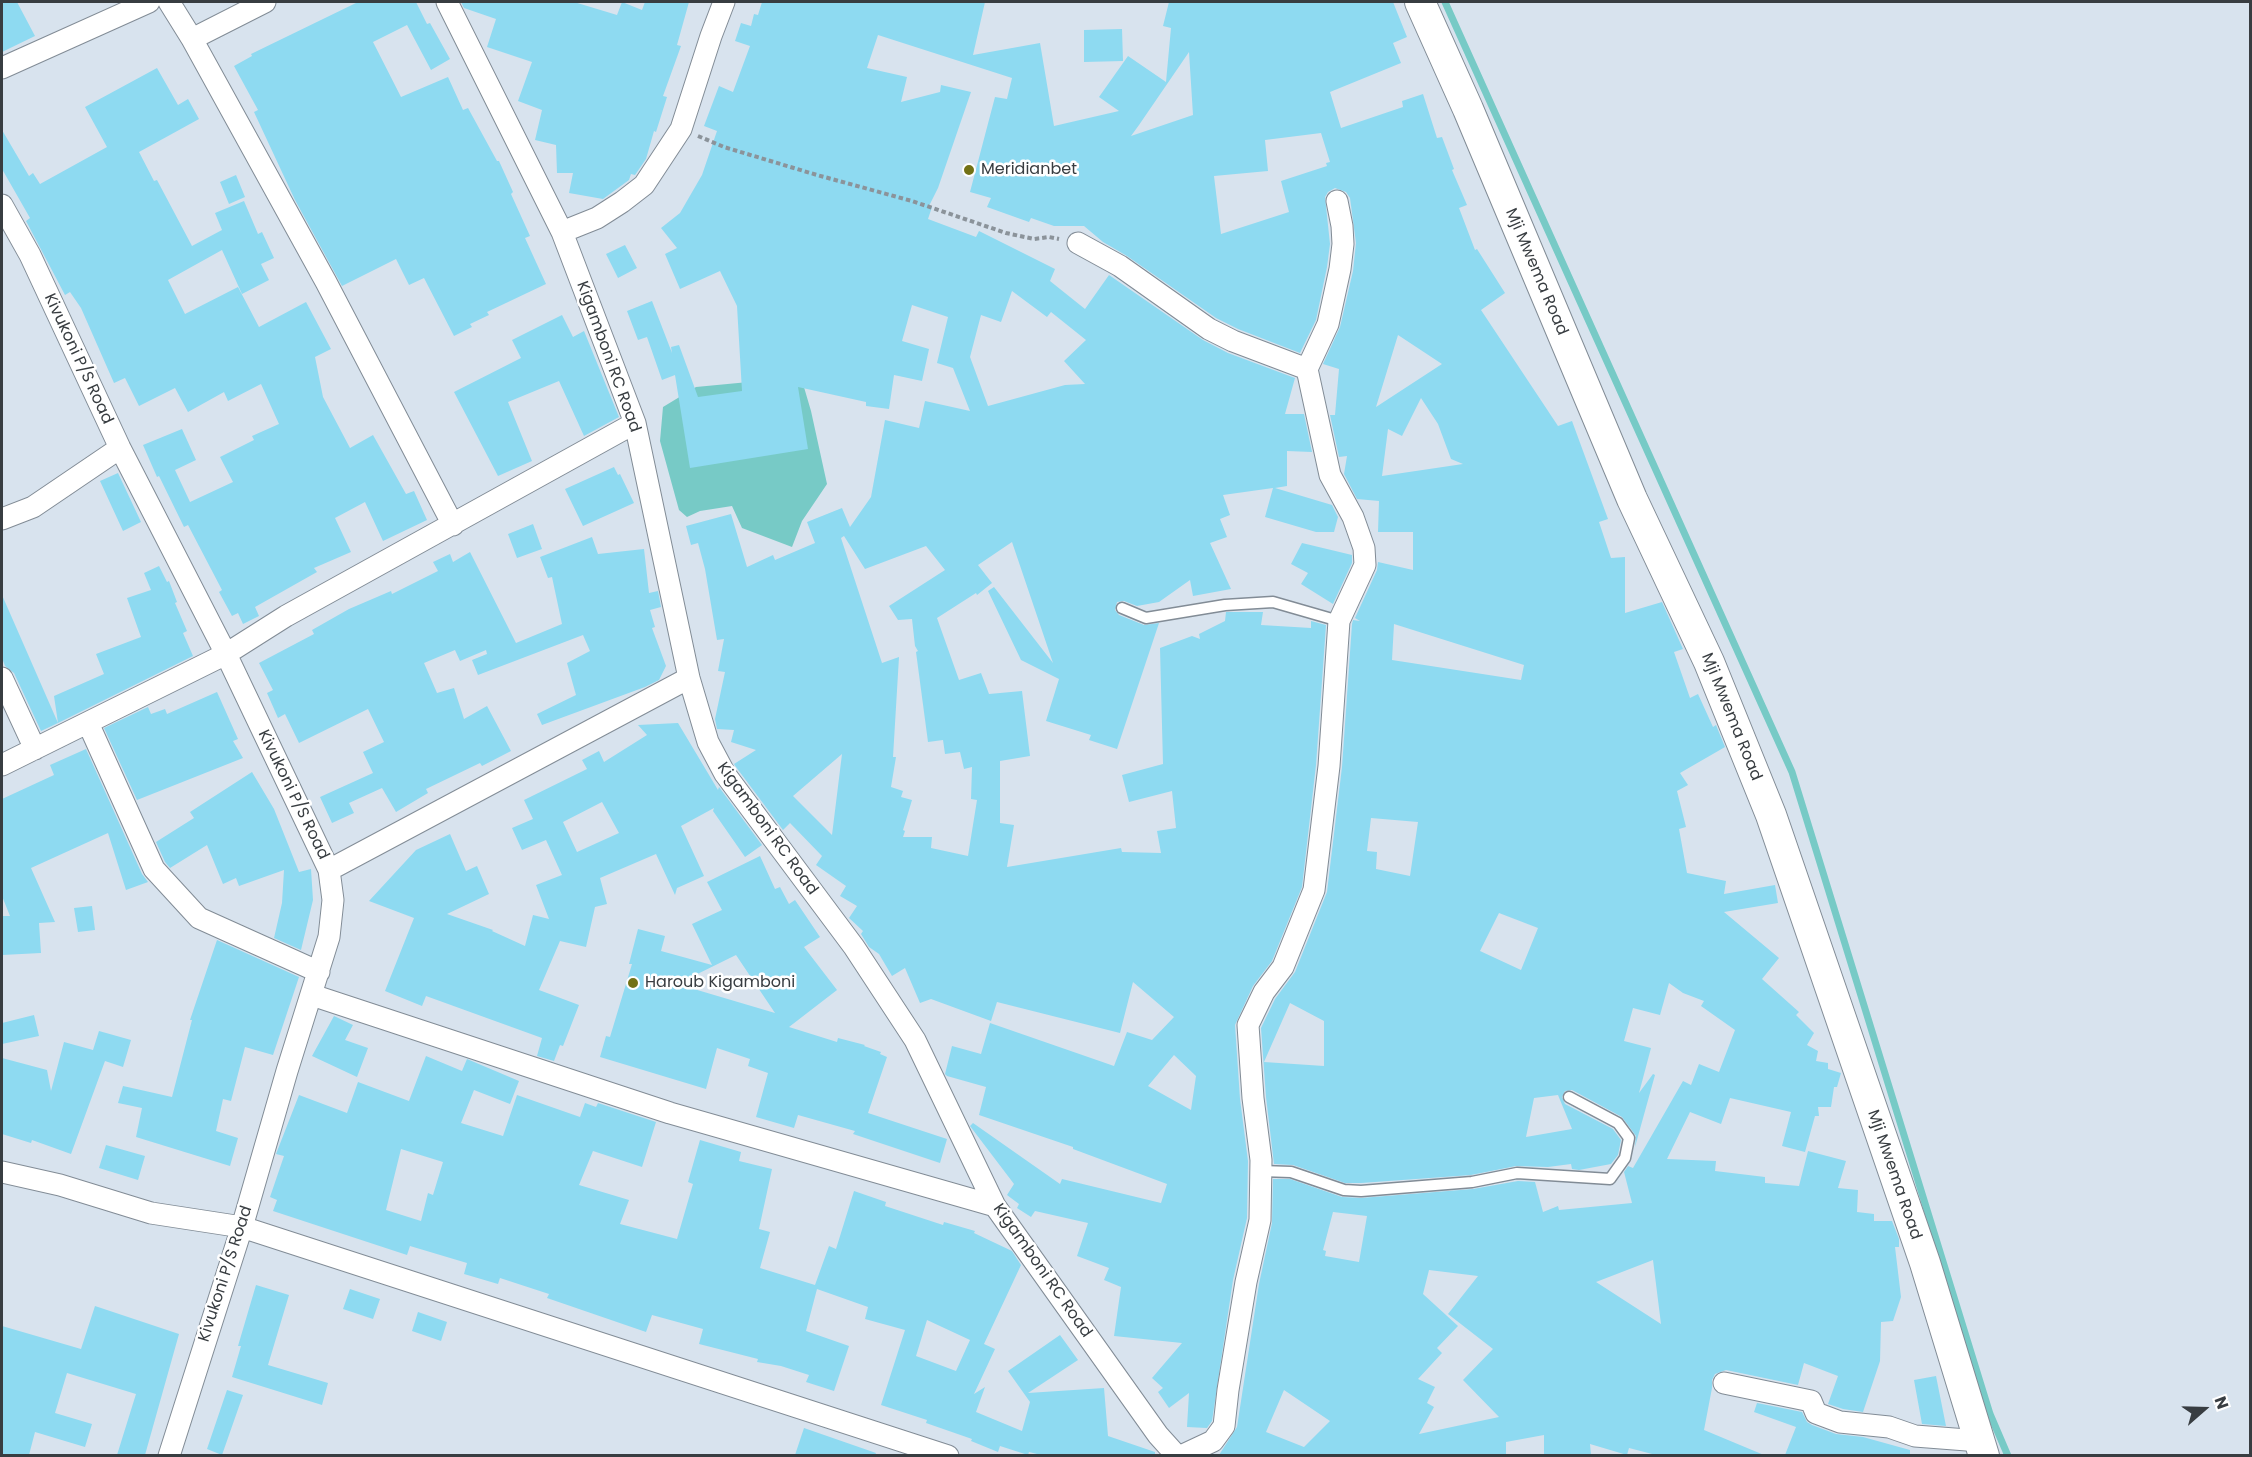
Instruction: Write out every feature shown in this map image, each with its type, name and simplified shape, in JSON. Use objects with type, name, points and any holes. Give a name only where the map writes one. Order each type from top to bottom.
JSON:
[{"type":"main road","name":"Mji Mwema Road","points":[[1420,2],[1632,499],[1709,662],[1771,815],[1925,1263],[1982,1448]]},
{"type":"street","points":[[2,68],[149,2]]},
{"type":"street","points":[[169,2],[192,39],[326,282],[453,525]]},
{"type":"street","points":[[192,39],[265,2]]},
{"type":"street","name":"Kigamboni RC Road","points":[[447,2],[562,232],[635,423],[688,678],[708,742],[726,774],[854,947],[915,1040],[995,1206],[1151,1426],[1179,1455]]},
{"type":"street","points":[[562,232],[597,218],[644,185],[681,129],[724,2]]},
{"type":"street","points":[[1179,1455],[1213,1441],[1224,1426],[1246,1282],[1260,1220],[1261,1171],[1248,1025],[1264,992],[1283,967],[1314,890],[1329,766],[1339,621],[1365,565],[1364,548],[1353,517],[1330,475],[1307,369],[1328,324],[1340,269],[1343,244],[1342,226],[1336,201]]},
{"type":"street","name":"Kivukoni P/S Road","points":[[2,205],[30,255],[120,448],[226,654],[329,870],[333,900],[329,937],[242,1227],[169,1455]]},
{"type":"street","points":[[1078,243],[1120,266],[1209,329],[1233,341],[1307,369]]},
{"type":"street","points":[[2,765],[226,654],[286,616],[635,423]]},
{"type":"street","points":[[2,519],[33,507],[120,448]]},
{"type":"street","points":[[2,678],[35,749]]},
{"type":"street","points":[[329,870],[688,678]]},
{"type":"street","points":[[88,723],[154,869],[199,918],[319,972]]},
{"type":"street","points":[[312,995],[670,1113],[995,1206]]},
{"type":"street","points":[[2,1172],[60,1185],[152,1213],[242,1227],[948,1455]]},
{"type":"street","points":[[1724,1383],[1811,1401],[1816,1413],[1840,1422],[1889,1427],[1915,1436],[1982,1448]]},
{"type":"lane","points":[[1122,608],[1146,618],[1225,605],[1273,602],[1339,621]]},
{"type":"lane","points":[[1261,1171],[1291,1172],[1344,1190],[1361,1191],[1472,1182],[1517,1173],[1610,1179],[1625,1158],[1629,1138],[1618,1123],[1569,1096]]},
{"type":"path","points":[[681,129],[724,147],[912,201],[1005,233],[1034,239],[1049,237],[1078,243]]},
{"type":"shaded area","points":[[801,377],[827,484],[802,521],[792,547],[742,528],[732,506],[700,511],[687,517],[679,510],[660,441],[663,407],[696,387]]},
{"type":"building","points":[[2,2],[17,2],[35,36],[2,52]]},
{"type":"building","points":[[358,2],[416,2],[427,24],[430,23],[450,59],[431,70],[407,25],[373,42],[401,97],[448,77],[463,110],[468,108],[499,161],[530,236],[525,238],[546,284],[487,312],[489,315],[470,324],[472,327],[454,336],[424,278],[409,285],[396,259],[342,286],[295,200],[254,112],[258,110],[234,66],[252,56],[251,54]]},
{"type":"building","points":[[461,2],[574,2],[617,15],[622,2],[642,10],[645,2],[689,2],[677,45],[681,46],[663,96],[667,97],[646,159],[635,175],[631,174],[629,180],[603,199],[569,193],[573,173],[557,173],[556,145],[535,140],[542,110],[518,101],[532,62],[487,47],[496,19],[464,8]]},
{"type":"building","points":[[762,2],[985,2],[973,55],[1040,43],[1054,126],[1119,111],[1099,97],[1128,56],[1166,82],[1171,28],[1163,26],[1169,2],[1393,2],[1407,37],[1393,43],[1401,63],[1330,92],[1341,128],[1403,107],[1402,101],[1423,94],[1437,138],[1442,137],[1454,169],[1452,170],[1467,205],[1459,208],[1475,250],[1477,249],[1505,293],[1481,310],[1558,426],[1572,421],[1608,519],[1599,522],[1611,558],[1625,557],[1625,613],[1662,602],[1683,649],[1674,652],[1690,698],[1698,694],[1713,727],[1716,725],[1725,747],[1680,773],[1688,785],[1677,791],[1686,827],[1679,829],[1687,873],[1726,881],[1724,894],[1775,885],[1778,903],[1724,912],[1779,958],[1762,979],[1799,1012],[1796,1015],[1814,1033],[1807,1045],[1818,1051],[1816,1061],[1828,1063],[1828,1069],[1841,1073],[1837,1087],[1834,1087],[1831,1107],[1818,1107],[1819,1116],[1815,1116],[1805,1152],[1782,1146],[1791,1112],[1730,1098],[1721,1124],[1690,1112],[1667,1159],[1716,1161],[1715,1171],[1765,1177],[1765,1183],[1799,1186],[1808,1151],[1846,1161],[1838,1188],[1858,1190],[1857,1212],[1874,1214],[1874,1221],[1892,1221],[1899,1239],[1899,1247],[1895,1247],[1901,1297],[1893,1321],[1881,1322],[1880,1361],[1863,1412],[1828,1404],[1838,1376],[1804,1363],[1798,1385],[1726,1370],[1715,1374],[1712,1380],[1704,1430],[1764,1455],[1656,1455],[1629,1448],[1627,1455],[1590,1444],[1591,1455],[1544,1455],[1544,1435],[1506,1442],[1506,1455],[1219,1455],[1237,1427],[1259,1284],[1272,1223],[1273,1179],[1290,1179],[1342,1197],[1361,1198],[1473,1189],[1518,1181],[1535,1182],[1543,1212],[1558,1206],[1559,1210],[1632,1203],[1624,1172],[1628,1166],[1633,1168],[1683,1081],[1691,1085],[1699,1064],[1719,1072],[1735,1030],[1701,1006],[1704,1001],[1683,993],[1669,983],[1660,1015],[1633,1008],[1624,1041],[1651,1048],[1639,1093],[1653,1074],[1655,1075],[1635,1147],[1636,1136],[1622,1117],[1572,1090],[1565,1091],[1562,1097],[1565,1104],[1613,1129],[1621,1140],[1618,1155],[1611,1164],[1579,1170],[1572,1169],[1571,1164],[1548,1167],[1516,1166],[1471,1175],[1345,1183],[1293,1165],[1274,1164],[1266,1097],[1261,1028],[1275,999],[1295,972],[1327,892],[1342,767],[1352,624],[1353,620],[1360,621],[1355,618],[1377,570],[1378,562],[1413,570],[1413,532],[1378,532],[1379,501],[1357,499],[1344,474],[1347,456],[1339,457],[1330,415],[1335,415],[1339,369],[1323,364],[1340,327],[1353,271],[1356,243],[1350,198],[1346,192],[1335,188],[1325,197],[1330,244],[1327,267],[1316,320],[1300,353],[1216,318],[1103,242],[1084,226],[1054,226],[1031,218],[1029,222],[987,207],[991,198],[970,192],[995,97],[1007,99],[1012,78],[878,35],[867,68],[907,77],[901,102],[940,92],[941,85],[971,92],[938,188],[929,206],[932,207],[928,219],[976,237],[979,231],[1055,269],[1050,281],[1085,309],[1109,275],[1203,340],[1228,353],[1295,378],[1285,414],[1304,414],[1312,452],[1287,451],[1287,486],[1275,488],[1332,505],[1338,517],[1334,532],[1316,532],[1265,517],[1273,488],[1223,495],[1230,515],[1220,519],[1227,537],[1210,543],[1231,589],[1193,596],[1190,580],[1159,602],[1137,606],[1124,601],[1117,602],[1115,610],[1119,615],[1144,625],[1159,623],[1117,749],[1089,740],[1091,735],[1046,721],[1059,679],[1021,660],[988,591],[994,587],[1053,663],[1012,542],[978,565],[992,583],[977,595],[976,593],[937,618],[959,680],[981,673],[989,694],[1022,691],[1030,756],[1000,761],[1000,823],[1014,825],[1007,867],[1121,848],[1122,852],[1161,853],[1157,831],[1176,828],[1172,791],[1129,802],[1122,775],[1163,764],[1160,648],[1192,636],[1200,639],[1199,634],[1225,621],[1226,612],[1263,612],[1261,625],[1311,628],[1311,621],[1326,625],[1316,765],[1302,887],[1272,961],[1253,986],[1235,1025],[1240,1099],[1248,1161],[1247,1218],[1233,1280],[1212,1421],[1207,1428],[1187,1427],[1189,1393],[1169,1408],[1158,1392],[1163,1388],[1152,1378],[1182,1343],[1114,1336],[1121,1287],[1104,1280],[1109,1268],[1077,1256],[1088,1223],[1035,1211],[1031,1217],[1017,1208],[1019,1204],[1007,1195],[1014,1184],[970,1126],[973,1123],[1060,1184],[1062,1179],[1161,1203],[1167,1184],[1073,1149],[1073,1147],[979,1115],[986,1087],[945,1074],[952,1046],[981,1054],[990,1023],[1114,1066],[1127,1032],[1152,1040],[1174,1017],[1133,982],[1120,1033],[997,1002],[991,1021],[931,999],[920,1003],[905,968],[892,976],[879,954],[869,947],[861,934],[863,931],[849,918],[857,906],[840,896],[846,886],[816,865],[822,856],[790,823],[783,830],[734,764],[756,750],[731,742],[734,730],[717,729],[715,719],[725,672],[718,671],[724,639],[717,640],[705,569],[698,543],[691,545],[686,526],[731,514],[747,567],[773,555],[775,560],[815,543],[807,522],[842,508],[850,527],[871,497],[885,420],[919,428],[925,401],[970,411],[953,368],[937,363],[948,317],[912,305],[902,341],[929,349],[922,381],[894,375],[889,409],[866,406],[866,402],[798,387],[808,449],[690,468],[675,375],[662,380],[647,337],[638,340],[627,311],[652,301],[672,353],[671,347],[679,345],[698,397],[742,391],[737,306],[720,271],[680,289],[665,254],[677,248],[661,228],[680,213],[702,175],[717,131],[704,126],[719,86],[733,92],[750,46],[735,41],[741,23],[751,26],[754,14],[758,15]],"holes":[[[1189,52],[1193,115],[1131,136]],[[1321,133],[1330,162],[1326,163],[1327,166],[1281,181],[1289,212],[1221,234],[1214,176],[1268,171],[1265,140]],[[1012,291],[1047,317],[1051,312],[1086,340],[1064,361],[1085,384],[1065,385],[988,406],[970,357],[981,315],[1001,322]],[[1398,335],[1442,364],[1376,407]],[[1421,398],[1438,424],[1451,459],[1463,464],[1382,476],[1388,429],[1402,436]],[[844,536],[865,569],[926,546],[945,570],[889,606],[898,620],[912,619],[915,646],[918,651],[916,652],[928,742],[943,740],[945,754],[960,752],[964,769],[972,767],[971,799],[977,800],[968,856],[931,848],[932,837],[903,837],[912,800],[901,797],[903,791],[891,787],[896,757],[893,757],[899,657],[882,663],[841,538]],[[1394,624],[1524,665],[1521,680],[1392,660]],[[842,754],[832,835],[793,796]],[[1371,818],[1418,822],[1410,876],[1376,869],[1377,852],[1367,851]],[[1499,913],[1538,928],[1521,970],[1480,951]],[[1290,1003],[1324,1021],[1324,1066],[1264,1062]],[[1174,1055],[1196,1076],[1191,1110],[1148,1086]],[[1558,1095],[1572,1129],[1526,1137],[1534,1098]],[[1333,1212],[1367,1216],[1359,1262],[1325,1256],[1326,1251],[1323,1250]],[[1653,1260],[1661,1324],[1596,1282]],[[1429,1270],[1478,1276],[1448,1314],[1493,1349],[1463,1380],[1499,1417],[1419,1434],[1434,1407],[1427,1403],[1435,1387],[1418,1379],[1442,1353],[1437,1348],[1458,1326],[1423,1294]],[[1284,1390],[1330,1421],[1304,1447],[1266,1432]]]},
{"type":"building","points":[[1122,29],[1123,61],[1084,62],[1084,30]]},
{"type":"building","points":[[157,68],[178,105],[188,99],[199,119],[139,152],[154,181],[157,180],[192,246],[222,230],[215,213],[244,201],[258,234],[262,232],[274,258],[261,264],[269,280],[242,294],[222,250],[168,280],[185,314],[238,287],[259,327],[306,302],[331,349],[315,357],[323,397],[350,448],[373,435],[406,494],[414,491],[427,520],[383,541],[365,502],[335,518],[351,552],[314,568],[317,572],[255,607],[259,616],[243,624],[238,613],[232,616],[219,592],[222,590],[188,525],[184,527],[143,445],[182,429],[196,460],[175,470],[190,502],[233,482],[220,457],[254,440],[252,436],[279,424],[261,384],[228,401],[224,392],[188,412],[175,388],[139,406],[125,378],[114,383],[81,308],[70,292],[65,295],[26,221],[30,218],[2,169],[2,130],[29,176],[33,173],[40,184],[107,147],[85,107]]},
{"type":"building","points":[[236,175],[245,197],[229,204],[220,182]]},
{"type":"building","points":[[625,245],[637,268],[618,278],[606,254]]},
{"type":"building","points":[[562,315],[573,337],[584,331],[619,417],[584,436],[559,381],[508,402],[532,461],[498,476],[454,392],[521,358],[512,340]]},
{"type":"building","points":[[614,467],[618,475],[620,474],[634,503],[583,526],[565,489]]},
{"type":"building","points":[[118,473],[141,522],[123,531],[100,481]]},
{"type":"building","points":[[533,524],[542,549],[517,558],[508,534]]},
{"type":"building","points":[[592,537],[598,554],[644,549],[649,593],[658,591],[661,607],[650,610],[655,627],[652,628],[666,666],[659,680],[542,725],[537,714],[576,695],[567,663],[590,651],[583,635],[478,675],[472,660],[487,654],[486,650],[460,661],[455,650],[424,663],[437,693],[454,688],[464,719],[487,706],[511,751],[482,766],[480,763],[426,789],[428,793],[396,812],[382,788],[349,803],[354,813],[332,823],[320,797],[373,773],[363,752],[384,742],[368,709],[299,743],[285,714],[278,718],[267,693],[273,690],[259,663],[314,634],[312,630],[349,609],[391,591],[392,594],[438,571],[433,562],[450,554],[453,562],[470,552],[516,643],[562,624],[552,577],[548,578],[540,557]]},
{"type":"building","points":[[1302,543],[1352,555],[1352,563],[1333,604],[1301,584],[1308,573],[1291,564]]},
{"type":"building","points":[[159,566],[167,582],[169,581],[177,602],[175,603],[187,631],[183,633],[193,656],[58,723],[54,696],[104,674],[96,654],[141,637],[127,598],[151,590],[144,573]]},
{"type":"building","points":[[2,595],[58,723],[41,731],[14,673],[5,666],[2,658]]},
{"type":"building","points":[[217,692],[238,739],[233,741],[243,758],[137,800],[104,728],[148,707],[151,714],[165,709],[167,714]]},
{"type":"building","points":[[678,723],[718,790],[719,787],[762,845],[745,857],[713,811],[714,808],[681,826],[704,876],[677,888],[675,895],[656,854],[600,878],[607,904],[595,907],[586,947],[560,941],[539,990],[579,1005],[563,1046],[560,1045],[554,1061],[537,1056],[542,1038],[426,996],[422,1006],[385,991],[414,918],[369,901],[416,850],[450,834],[466,871],[477,866],[489,894],[447,914],[493,930],[525,946],[533,915],[549,919],[536,885],[562,875],[546,840],[522,850],[512,828],[533,819],[524,800],[587,769],[582,760],[599,751],[604,762],[647,735],[638,725]],"holes":[[[602,802],[619,833],[577,852],[563,822]]]},
{"type":"building","points":[[86,749],[142,874],[148,882],[126,890],[108,833],[31,868],[55,922],[39,923],[41,953],[2,955],[2,916],[10,916],[2,896],[2,799],[54,775],[50,765]]},
{"type":"building","points":[[252,772],[274,809],[299,872],[311,869],[313,900],[301,950],[274,938],[282,903],[284,870],[239,886],[236,878],[223,884],[207,845],[170,868],[156,842],[194,818],[190,812]]},
{"type":"building","points":[[760,856],[775,889],[780,887],[789,904],[795,900],[820,937],[804,947],[837,990],[789,1027],[837,1042],[838,1038],[865,1045],[887,1057],[868,1113],[947,1139],[940,1163],[853,1134],[855,1131],[798,1115],[794,1128],[756,1117],[768,1073],[748,1066],[750,1059],[717,1048],[706,1089],[600,1057],[606,1036],[610,1037],[632,964],[629,964],[638,929],[665,936],[661,951],[712,965],[692,924],[722,910],[707,882]],"holes":[[[736,955],[775,1013],[677,984]]]},
{"type":"building","points":[[92,906],[95,930],[78,932],[74,908]]},
{"type":"building","points":[[217,940],[299,977],[273,1055],[245,1047],[231,1101],[223,1099],[216,1131],[238,1138],[230,1166],[136,1137],[142,1108],[118,1103],[123,1086],[172,1097],[192,1020],[190,1020]]},
{"type":"building","points":[[34,1015],[39,1036],[2,1044],[2,1023]]},
{"type":"building","points":[[334,1016],[353,1025],[345,1040],[368,1048],[357,1077],[312,1056]]},
{"type":"building","points":[[99,1031],[131,1040],[123,1067],[105,1061],[71,1154],[32,1140],[31,1143],[2,1134],[2,1058],[47,1070],[51,1091],[64,1042],[93,1050]]},
{"type":"building","points":[[426,1056],[462,1071],[467,1059],[519,1081],[510,1104],[474,1090],[461,1123],[503,1136],[517,1095],[580,1117],[585,1103],[596,1107],[598,1103],[656,1122],[642,1167],[593,1151],[579,1185],[629,1200],[620,1224],[677,1239],[693,1184],[688,1182],[700,1140],[741,1152],[739,1161],[772,1169],[759,1229],[770,1232],[760,1268],[815,1285],[829,1246],[836,1249],[854,1191],[886,1202],[885,1206],[943,1225],[944,1222],[975,1231],[974,1233],[1012,1251],[1021,1265],[984,1344],[995,1349],[974,1394],[985,1387],[976,1412],[1022,1431],[1030,1402],[1008,1371],[1060,1335],[1078,1360],[1028,1393],[1104,1388],[1108,1436],[1155,1452],[1155,1455],[1041,1455],[1029,1452],[1028,1455],[1000,1446],[998,1452],[971,1441],[972,1439],[926,1423],[927,1420],[881,1405],[905,1330],[865,1319],[868,1307],[817,1289],[806,1331],[849,1346],[834,1391],[806,1382],[809,1375],[699,1344],[703,1329],[652,1315],[646,1332],[547,1298],[549,1294],[500,1278],[498,1284],[464,1274],[467,1263],[410,1246],[407,1255],[273,1211],[277,1200],[270,1197],[284,1156],[276,1154],[299,1095],[347,1113],[358,1082],[409,1101]],"holes":[[[401,1149],[443,1162],[433,1195],[428,1193],[421,1221],[386,1210]],[[927,1320],[970,1340],[956,1371],[916,1356]]]},
{"type":"building","points":[[106,1145],[145,1156],[138,1180],[99,1168]]},
{"type":"building","points":[[256,1285],[289,1295],[268,1365],[328,1383],[322,1405],[232,1377],[241,1346],[238,1346]]},
{"type":"building","points":[[350,1289],[380,1299],[373,1319],[343,1309]]},
{"type":"building","points":[[95,1306],[179,1334],[145,1455],[117,1455],[136,1394],[67,1373],[55,1413],[92,1424],[85,1447],[35,1432],[29,1455],[2,1455],[2,1326],[81,1349]]},
{"type":"building","points":[[418,1312],[447,1322],[441,1341],[412,1331]]},
{"type":"building","points":[[1936,1376],[1946,1426],[1922,1424],[1914,1380]]},
{"type":"building","points":[[227,1390],[243,1395],[222,1455],[207,1449]]},
{"type":"building","points":[[1757,1403],[1802,1412],[1807,1422],[1812,1425],[1836,1434],[1863,1437],[1910,1450],[1910,1455],[1785,1455],[1796,1427],[1754,1412]]},
{"type":"building","points":[[804,1428],[876,1453],[875,1455],[795,1455]]},
{"type":"waterway","points":[[1445,2],[1792,772],[1990,1414],[2008,1456]]},
{"type":"place","name":"Meridianbet","points":[[969,170]]},
{"type":"place","name":"Haroub Kigamboni","points":[[633,983]]}]
